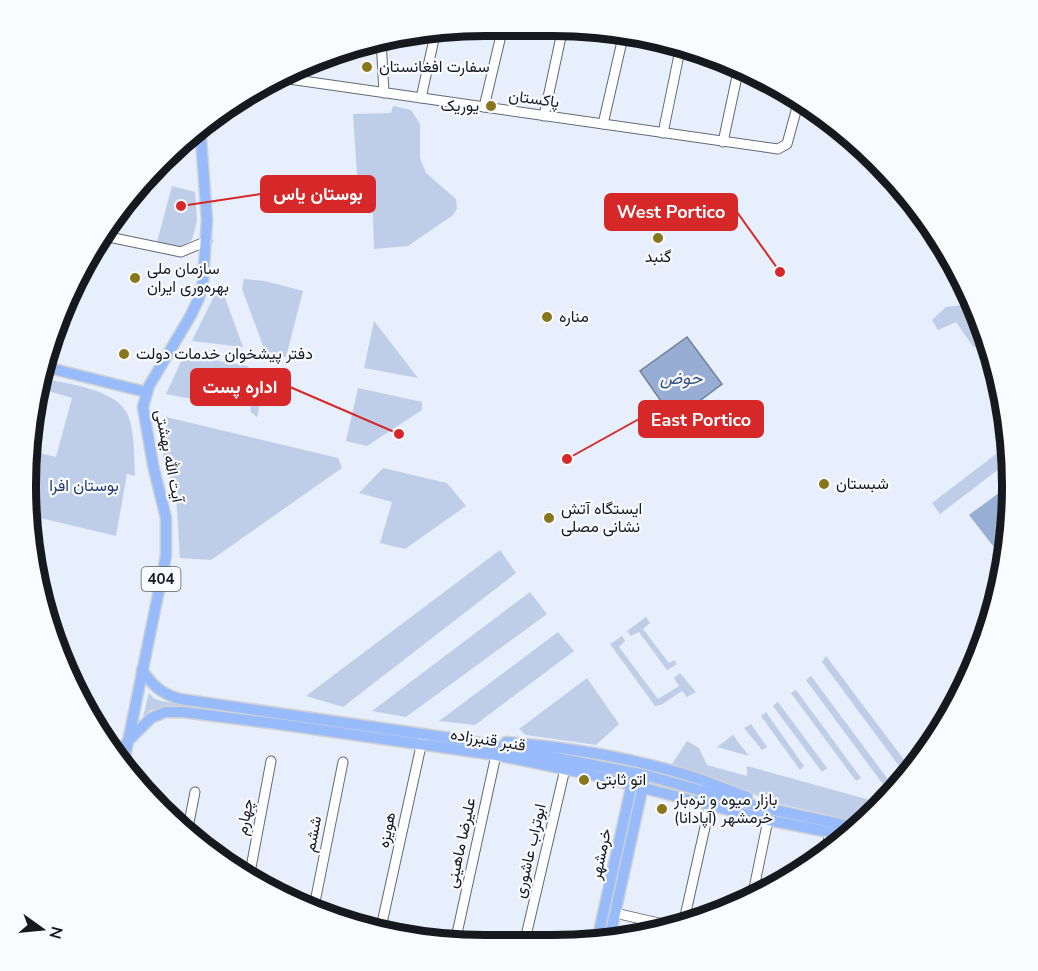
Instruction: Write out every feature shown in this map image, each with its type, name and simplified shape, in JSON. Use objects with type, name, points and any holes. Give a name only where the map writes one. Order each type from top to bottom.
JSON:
[{"type":"main road","name":"آیت الله بهشتی","points":[[125,754],[166,556],[168,528],[153,465],[143,407],[146,392],[199,298],[203,282],[207,241],[201,138]]},
{"type":"main road","points":[[51,369],[146,392]]},
{"type":"main road","name":"قنبر قنبرزاده","points":[[142,670],[155,688],[180,699],[423,740],[565,769],[768,820],[836,834]]},
{"type":"main road","name":"قنبر قنبرزاده","points":[[128,742],[150,718],[165,712],[183,712],[423,740],[464,740],[640,774],[846,825]]},
{"type":"main road","points":[[464,740],[557,746],[656,767],[697,778],[790,813]]},
{"type":"main road","name":"خرمشهر","points":[[599,932],[640,774]]},
{"type":"main road","name":"خرمشهر","points":[[611,931],[637,786]]},
{"type":"street","points":[[484,107],[500,36]]},
{"type":"street","points":[[544,116],[561,36]]},
{"type":"street","points":[[421,98],[434,39]]},
{"type":"street","points":[[603,124],[622,42]]},
{"type":"street","points":[[382,48],[384,93]]},
{"type":"street","points":[[663,133],[679,54]]},
{"type":"street","points":[[723,142],[737,76]]},
{"type":"street","name":"پاکستان","points":[[294,80],[778,149],[787,144],[797,109]]},
{"type":"street","points":[[111,237],[181,252],[207,241]]},
{"type":"street","name":"هویزه","points":[[382,923],[423,740]]},
{"type":"street","name":"علیرضا ماهینی","points":[[457,934],[496,755]]},
{"type":"street","name":"چهارم","points":[[251,868],[271,761]]},
{"type":"street","name":"ششم","points":[[315,902],[343,762]]},
{"type":"street","name":"ابوتراب عاشوری","points":[[526,935],[565,769]]},
{"type":"street","points":[[189,823],[195,792]]},
{"type":"street","points":[[685,915],[710,805]]},
{"type":"street","points":[[754,887],[768,820]]},
{"type":"street","points":[[828,840],[830,832]]},
{"type":"street","points":[[615,913],[657,923]]},
{"type":"green space","points":[[393,106],[411,110],[420,124],[420,158],[426,173],[456,199],[457,209],[453,215],[408,246],[374,249],[372,189],[358,190],[353,114],[391,113]]},
{"type":"green space","points":[[172,186],[195,192],[197,221],[192,240],[179,249],[157,242]]},
{"type":"green space","points":[[244,279],[265,281],[303,291],[286,357],[265,351],[242,289]]},
{"type":"green space","points":[[220,284],[243,347],[192,341]]},
{"type":"green space","points":[[964,305],[979,344],[974,348],[956,322],[938,330],[932,320],[946,307]]},
{"type":"green space","points":[[374,321],[418,378],[364,368]]},
{"type":"green space","points":[[184,355],[248,366],[261,399],[257,417],[251,412],[250,400],[229,393],[222,405],[166,394]]},
{"type":"green space","name":"بوستان افرا","points":[[49,380],[102,393],[122,406],[128,415],[133,437],[135,476],[127,474],[116,536],[37,517],[37,453],[56,457],[72,398],[47,391]]},
{"type":"green space","points":[[358,388],[422,402],[422,410],[367,446],[346,441]]},
{"type":"green space","points":[[166,417],[338,458],[342,468],[211,560],[180,558],[176,496],[163,458]]},
{"type":"green space","points":[[1000,451],[1001,467],[940,514],[932,503]]},
{"type":"green space","points":[[383,468],[447,483],[466,506],[405,549],[380,543],[392,502],[359,493]]},
{"type":"green space","points":[[500,550],[516,573],[343,707],[306,696]]},
{"type":"green space","points":[[530,592],[547,614],[406,717],[372,711]]},
{"type":"green space","points":[[646,617],[650,623],[643,629],[669,663],[674,660],[677,664],[667,670],[639,632],[631,636],[627,631]]},
{"type":"green space","points":[[558,632],[574,651],[475,725],[439,721]]},
{"type":"green space","points":[[622,636],[625,641],[619,647],[658,699],[679,686],[674,678],[680,673],[696,692],[687,697],[682,691],[661,705],[655,706],[610,644]]},
{"type":"green space","points":[[826,656],[906,762],[901,769],[822,662]]},
{"type":"green space","points":[[811,676],[890,782],[885,787],[806,680]]},
{"type":"green space","points":[[587,678],[619,724],[596,745],[526,735],[519,729]]},
{"type":"green space","points":[[796,690],[861,778],[856,781],[791,693]]},
{"type":"green space","points":[[149,693],[153,698],[180,704],[180,706],[151,710],[143,717]]},
{"type":"green space","points":[[778,702],[827,768],[822,772],[773,706]]},
{"type":"green space","points":[[766,712],[804,766],[800,770],[761,716]]},
{"type":"green space","points":[[751,724],[767,747],[762,750],[744,728]]},
{"type":"green space","points":[[733,735],[749,756],[717,747]]},
{"type":"green space","points":[[687,741],[699,748],[707,765],[747,776],[747,766],[870,800],[869,804],[852,820],[780,804],[672,764]]},
{"type":"shaded area","points":[[1002,491],[997,551],[969,515]]},
{"type":"water","name":"حوض","points":[[687,337],[722,384],[674,420],[640,371]]},
{"type":"place","name":"سفارت افغانستان","points":[[367,67]]},
{"type":"place","name":"یوریک","points":[[491,106]]},
{"type":"place","name":"بوستان یاس","points":[[181,206]]},
{"type":"place","name":"گنبد","points":[[658,238]]},
{"type":"place","name":"West Portico","points":[[780,272]]},
{"type":"place","name":"سازمان ملی بهره‌وری ایران","points":[[135,278]]},
{"type":"place","name":"مناره","points":[[547,317]]},
{"type":"place","name":"دفتر پیشخوان خدمات دولت","points":[[124,354]]},
{"type":"place","name":"اداره پست","points":[[399,434]]},
{"type":"place","name":"East Portico","points":[[567,459]]},
{"type":"place","name":"شبستان","points":[[824,484]]},
{"type":"place","name":"ایستگاه آتش نشانی مصلی","points":[[549,518]]},
{"type":"place","name":"اتو ثابتی","points":[[584,780]]},
{"type":"place","name":"بازار میوه و تره‌بار خرمشهر (آپادانا)","points":[[662,809]]}]
